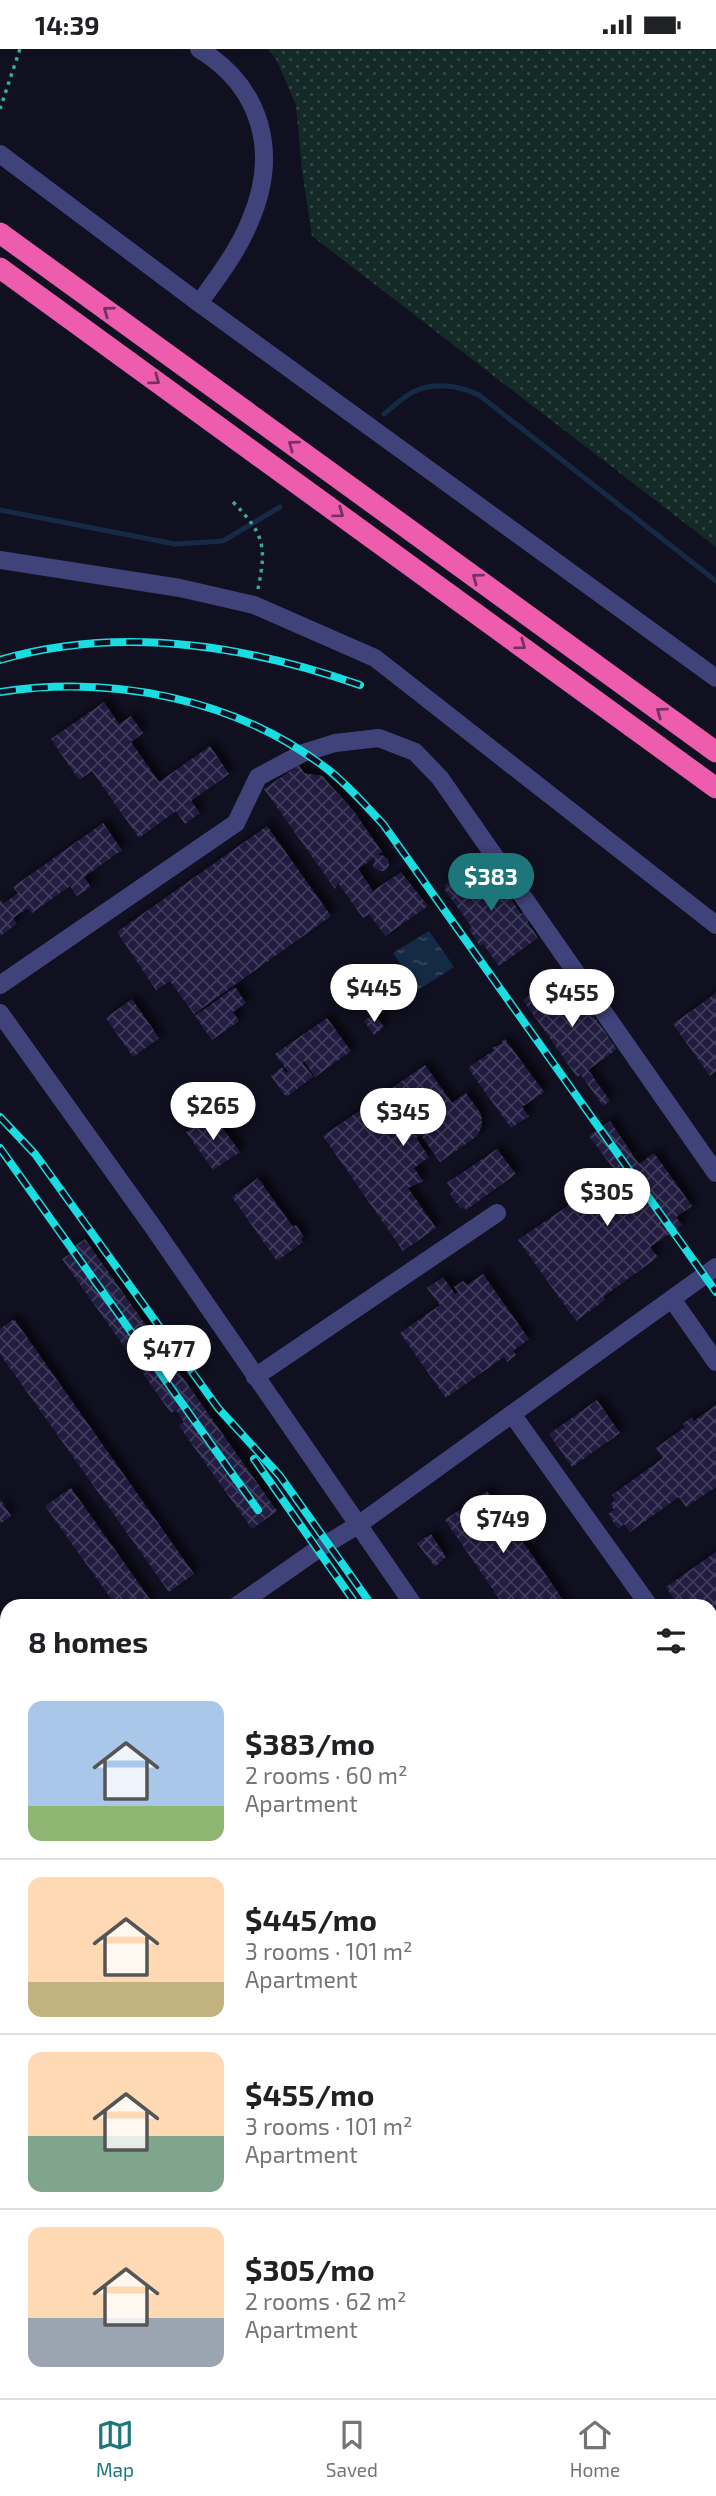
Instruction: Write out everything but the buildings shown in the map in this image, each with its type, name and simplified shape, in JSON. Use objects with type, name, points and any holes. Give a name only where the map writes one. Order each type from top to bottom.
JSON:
[{"type":"highway","points":[[0,233],[716,752]]},
{"type":"highway","points":[[0,268],[716,788]]},
{"type":"street","points":[[199,49],[225,68],[246,93],[260,124],[265,164],[263,182],[250,223],[224,269],[199,303]]},
{"type":"street","points":[[0,154],[199,303],[716,678]]},
{"type":"street","points":[[0,560],[180,588],[254,604],[375,658],[716,925]]},
{"type":"street","points":[[0,985],[236,823],[258,777],[313,750],[335,743],[379,738],[415,752],[440,778],[716,1173]]},
{"type":"street","points":[[0,1013],[153,1227],[409,1599]]},
{"type":"street","points":[[255,1377],[497,1213]]},
{"type":"street","points":[[246,1599],[318,1549],[358,1525],[716,1267]]},
{"type":"street","points":[[672,1299],[716,1362]]},
{"type":"street","points":[[512,1414],[644,1599]]},
{"type":"path","points":[[0,109],[20,49]]},
{"type":"path","points":[[233,502],[254,523],[262,544],[262,566],[254,604]]},
{"type":"green space","points":[[268,49],[716,50],[716,547],[312,236],[296,105],[276,59]]},
{"type":"water","points":[[429,931],[454,967],[418,990],[393,953]]},
{"type":"waterway","points":[[384,414],[411,393],[423,388],[455,387],[479,395],[716,581]]},
{"type":"waterway","points":[[0,510],[175,544],[223,541],[280,507]]},
{"type":"railway","points":[[0,660],[45,649],[91,644],[182,644],[272,659],[360,685]]},
{"type":"railway","points":[[0,692],[85,687],[170,697],[252,724],[290,744],[334,774],[383,824],[716,1292]]},
{"type":"railway","points":[[0,1117],[35,1154],[218,1408],[280,1476],[367,1599]]},
{"type":"railway","points":[[0,1148],[258,1510]]},
{"type":"railway","points":[[254,1459],[352,1599]]}]
